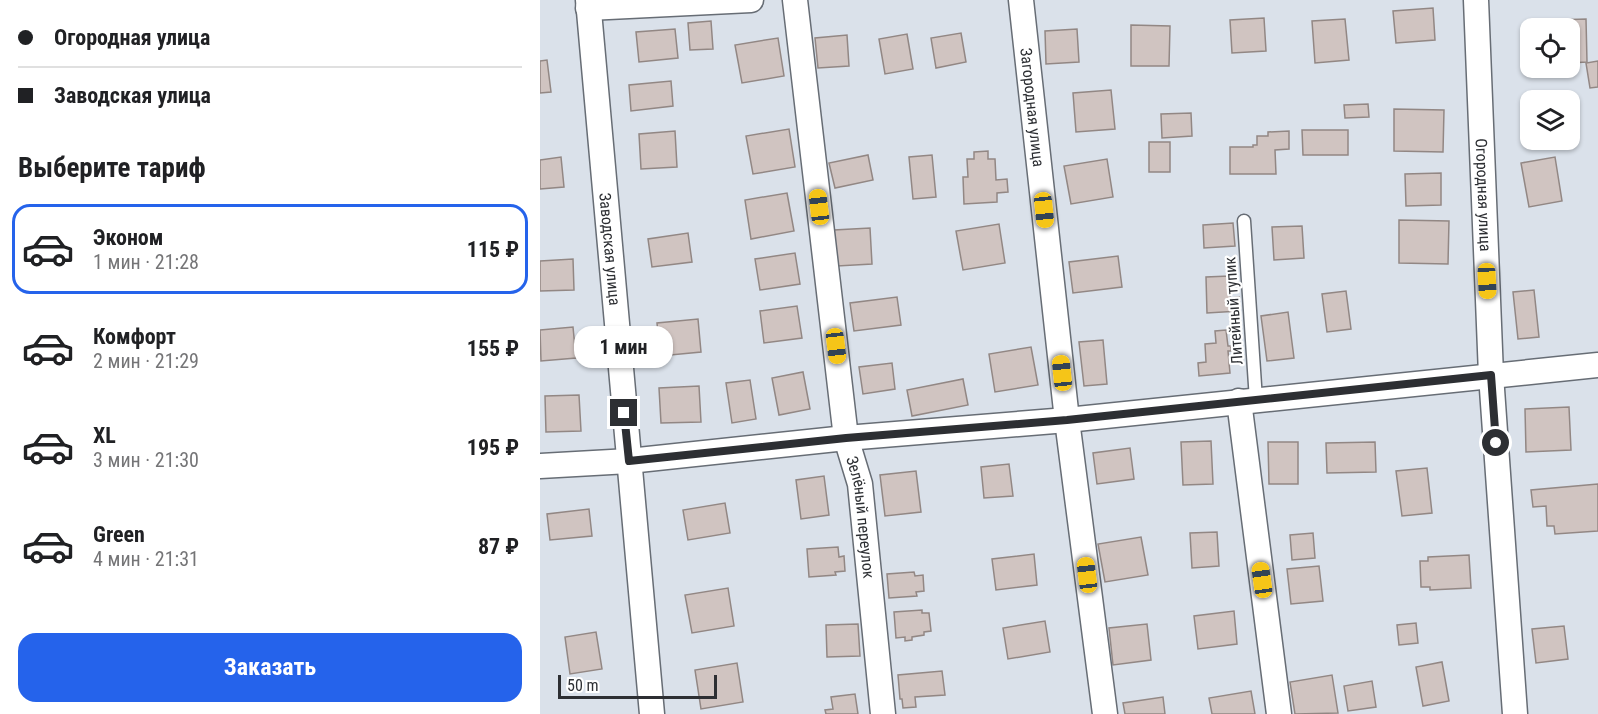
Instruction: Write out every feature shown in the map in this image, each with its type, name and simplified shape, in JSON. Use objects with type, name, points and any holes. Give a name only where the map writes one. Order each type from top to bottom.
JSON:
[{"type":"street","points":[[588,4],[751,0]]},
{"type":"street","name":"Зелёный переулок","points":[[795,0],[846,438],[860,484],[883,714]]},
{"type":"street","name":"Загородная улица","points":[[1021,0],[1067,420],[1106,714]]},
{"type":"street","name":"Огородная улица","points":[[1476,0],[1491,375],[1515,714]]},
{"type":"street","name":"Заводская улица","points":[[588,4],[652,714]]},
{"type":"street","points":[[540,466],[629,461],[846,438],[1067,420],[1598,365]]},
{"type":"street","points":[[1247,400],[1279,714]]},
{"type":"lane","name":"Литейный тупик","points":[[1244,221],[1247,400]]},
{"type":"building","points":[[1433,8],[1435,40],[1396,43],[1393,11]]},
{"type":"building","points":[[1264,18],[1266,51],[1232,53],[1230,20]]},
{"type":"building","points":[[1345,19],[1349,60],[1315,63],[1312,21]]},
{"type":"building","points":[[1580,19],[1586,19],[1587,62],[1580,62]]},
{"type":"building","points":[[711,21],[713,49],[690,50],[688,23]]},
{"type":"building","points":[[1131,25],[1170,26],[1169,66],[1131,66]]},
{"type":"building","points":[[675,29],[678,58],[639,62],[636,32]]},
{"type":"building","points":[[1077,29],[1079,62],[1046,64],[1045,31]]},
{"type":"building","points":[[961,33],[966,62],[936,68],[931,38]]},
{"type":"building","points":[[907,34],[913,69],[885,74],[879,39]]},
{"type":"building","points":[[847,35],[849,66],[818,68],[815,38]]},
{"type":"building","points":[[778,38],[784,76],[742,83],[735,45]]},
{"type":"building","points":[[547,60],[551,92],[540,93],[540,61]]},
{"type":"building","points":[[1598,61],[1598,87],[1590,88],[1586,63]]},
{"type":"building","points":[[671,81],[673,106],[631,111],[629,85]]},
{"type":"building","points":[[1111,90],[1115,129],[1076,132],[1073,93]]},
{"type":"building","points":[[1368,104],[1369,117],[1345,118],[1344,105]]},
{"type":"building","points":[[1394,109],[1444,110],[1443,152],[1394,151]]},
{"type":"building","points":[[1191,113],[1192,136],[1162,138],[1161,114]]},
{"type":"building","points":[[789,129],[795,167],[753,174],[746,136]]},
{"type":"building","points":[[1302,130],[1348,130],[1348,155],[1303,155]]},
{"type":"building","points":[[675,131],[677,167],[641,169],[639,134]]},
{"type":"building","points":[[1289,131],[1289,149],[1275,150],[1276,174],[1230,174],[1230,147],[1253,147],[1257,145],[1257,136],[1268,136],[1268,132]]},
{"type":"building","points":[[1149,142],[1170,142],[1170,172],[1149,172]]},
{"type":"building","points":[[988,151],[988,159],[995,159],[996,180],[1007,179],[1008,192],[997,193],[997,202],[964,204],[963,177],[968,177],[967,159],[974,159],[974,152]]},
{"type":"building","points":[[868,155],[873,180],[835,188],[829,163]]},
{"type":"building","points":[[932,155],[936,197],[913,199],[909,157]]},
{"type":"building","points":[[561,157],[564,187],[540,189],[540,160]]},
{"type":"building","points":[[1555,157],[1562,201],[1529,207],[1521,163]]},
{"type":"building","points":[[1107,159],[1113,197],[1071,204],[1064,166]]},
{"type":"building","points":[[1441,173],[1441,205],[1406,206],[1405,174]]},
{"type":"building","points":[[787,193],[794,231],[751,239],[745,200]]},
{"type":"building","points":[[1399,220],[1449,221],[1448,264],[1399,263]]},
{"type":"building","points":[[1233,223],[1235,246],[1204,248],[1203,225]]},
{"type":"building","points":[[999,224],[1005,263],[963,270],[956,231]]},
{"type":"building","points":[[1302,226],[1304,258],[1274,260],[1272,227]]},
{"type":"building","points":[[870,228],[872,264],[837,266],[834,230]]},
{"type":"building","points":[[688,233],[692,262],[652,267],[648,239]]},
{"type":"building","points":[[795,253],[800,284],[760,290],[755,259]]},
{"type":"building","points":[[1118,256],[1122,287],[1073,293],[1069,262]]},
{"type":"building","points":[[573,259],[574,290],[540,291],[540,261]]},
{"type":"building","points":[[1229,276],[1230,298],[1239,297],[1239,311],[1207,313],[1206,277]]},
{"type":"building","points":[[1534,290],[1539,337],[1518,339],[1513,292]]},
{"type":"building","points":[[1346,291],[1351,329],[1327,332],[1322,294]]},
{"type":"building","points":[[897,297],[901,325],[854,331],[850,303]]},
{"type":"building","points":[[797,306],[802,338],[764,343],[760,311]]},
{"type":"building","points":[[1288,312],[1294,358],[1267,361],[1261,316]]},
{"type":"building","points":[[698,319],[701,352],[660,356],[657,323]]},
{"type":"building","points":[[573,327],[576,358],[541,361],[540,330]]},
{"type":"building","points":[[1226,330],[1228,346],[1231,346],[1231,351],[1228,351],[1230,373],[1199,376],[1198,363],[1206,362],[1205,344],[1216,343],[1215,331]]},
{"type":"building","points":[[1103,340],[1107,384],[1084,386],[1079,342]]},
{"type":"building","points":[[1031,347],[1038,385],[995,392],[989,354]]},
{"type":"building","points":[[892,363],[895,389],[863,394],[859,367]]},
{"type":"building","points":[[803,372],[810,409],[779,415],[772,378]]},
{"type":"building","points":[[963,379],[968,405],[912,416],[907,390]]},
{"type":"building","points":[[750,380],[756,419],[732,423],[726,383]]},
{"type":"building","points":[[699,386],[701,422],[661,423],[659,388]]},
{"type":"building","points":[[579,395],[581,431],[546,432],[545,396]]},
{"type":"building","points":[[1569,407],[1571,450],[1526,452],[1525,409]]},
{"type":"building","points":[[1211,441],[1213,484],[1183,485],[1181,442]]},
{"type":"building","points":[[1268,442],[1298,442],[1298,484],[1269,484]]},
{"type":"building","points":[[1375,442],[1376,472],[1327,473],[1326,443]]},
{"type":"building","points":[[1130,448],[1134,479],[1097,484],[1093,453]]},
{"type":"building","points":[[1009,464],[1013,496],[984,498],[981,467]]},
{"type":"building","points":[[1427,468],[1432,513],[1402,516],[1396,471]]},
{"type":"building","points":[[916,471],[921,512],[885,516],[880,475]]},
{"type":"building","points":[[824,476],[829,515],[801,519],[796,480]]},
{"type":"building","points":[[1598,484],[1598,531],[1555,534],[1554,526],[1547,526],[1546,506],[1533,507],[1531,490]]},
{"type":"building","points":[[725,503],[730,533],[688,540],[683,510]]},
{"type":"building","points":[[589,509],[592,536],[550,540],[547,514]]},
{"type":"building","points":[[1217,532],[1219,566],[1192,568],[1190,533]]},
{"type":"building","points":[[1313,533],[1315,558],[1292,560],[1290,535]]},
{"type":"building","points":[[1141,537],[1148,575],[1105,582],[1098,544]]},
{"type":"building","points":[[838,547],[839,557],[844,556],[845,571],[835,572],[836,575],[809,577],[807,549]]},
{"type":"building","points":[[1034,554],[1037,585],[996,590],[992,559]]},
{"type":"building","points":[[1469,555],[1471,588],[1430,590],[1430,587],[1421,587],[1420,561],[1428,561],[1428,557]]},
{"type":"building","points":[[1319,566],[1323,601],[1291,604],[1287,569]]},
{"type":"building","points":[[914,572],[915,576],[923,575],[924,591],[916,592],[917,596],[889,598],[887,574]]},
{"type":"building","points":[[728,588],[734,626],[692,633],[685,595]]},
{"type":"building","points":[[922,610],[922,613],[929,613],[931,631],[912,637],[912,640],[905,641],[905,637],[896,638],[894,612]]},
{"type":"building","points":[[1234,611],[1237,644],[1198,649],[1194,616]]},
{"type":"building","points":[[1045,621],[1050,652],[1008,659],[1003,628]]},
{"type":"building","points":[[1416,623],[1418,643],[1399,645],[1397,625]]},
{"type":"building","points":[[858,624],[860,656],[827,657],[826,625]]},
{"type":"building","points":[[1147,624],[1151,660],[1113,665],[1109,628]]},
{"type":"building","points":[[1564,626],[1568,659],[1536,663],[1532,629]]},
{"type":"building","points":[[596,632],[602,669],[570,674],[565,637]]},
{"type":"building","points":[[1442,662],[1449,701],[1423,706],[1416,667]]},
{"type":"building","points":[[737,663],[743,702],[701,709],[695,670]]},
{"type":"building","points":[[942,671],[945,695],[915,697],[916,707],[903,708],[898,675]]},
{"type":"building","points":[[1332,675],[1338,713],[1295,714],[1290,682]]},
{"type":"building","points":[[1372,681],[1376,707],[1348,711],[1344,686]]},
{"type":"building","points":[[1251,691],[1255,714],[1212,714],[1209,698]]},
{"type":"building","points":[[855,694],[858,714],[826,714],[825,710],[833,709],[831,697]]},
{"type":"building","points":[[1163,697],[1165,714],[1125,714],[1123,703]]},
{"type":"route","points":[[624,413],[629,461],[846,438],[1067,420],[1491,375],[1496,443]]}]
